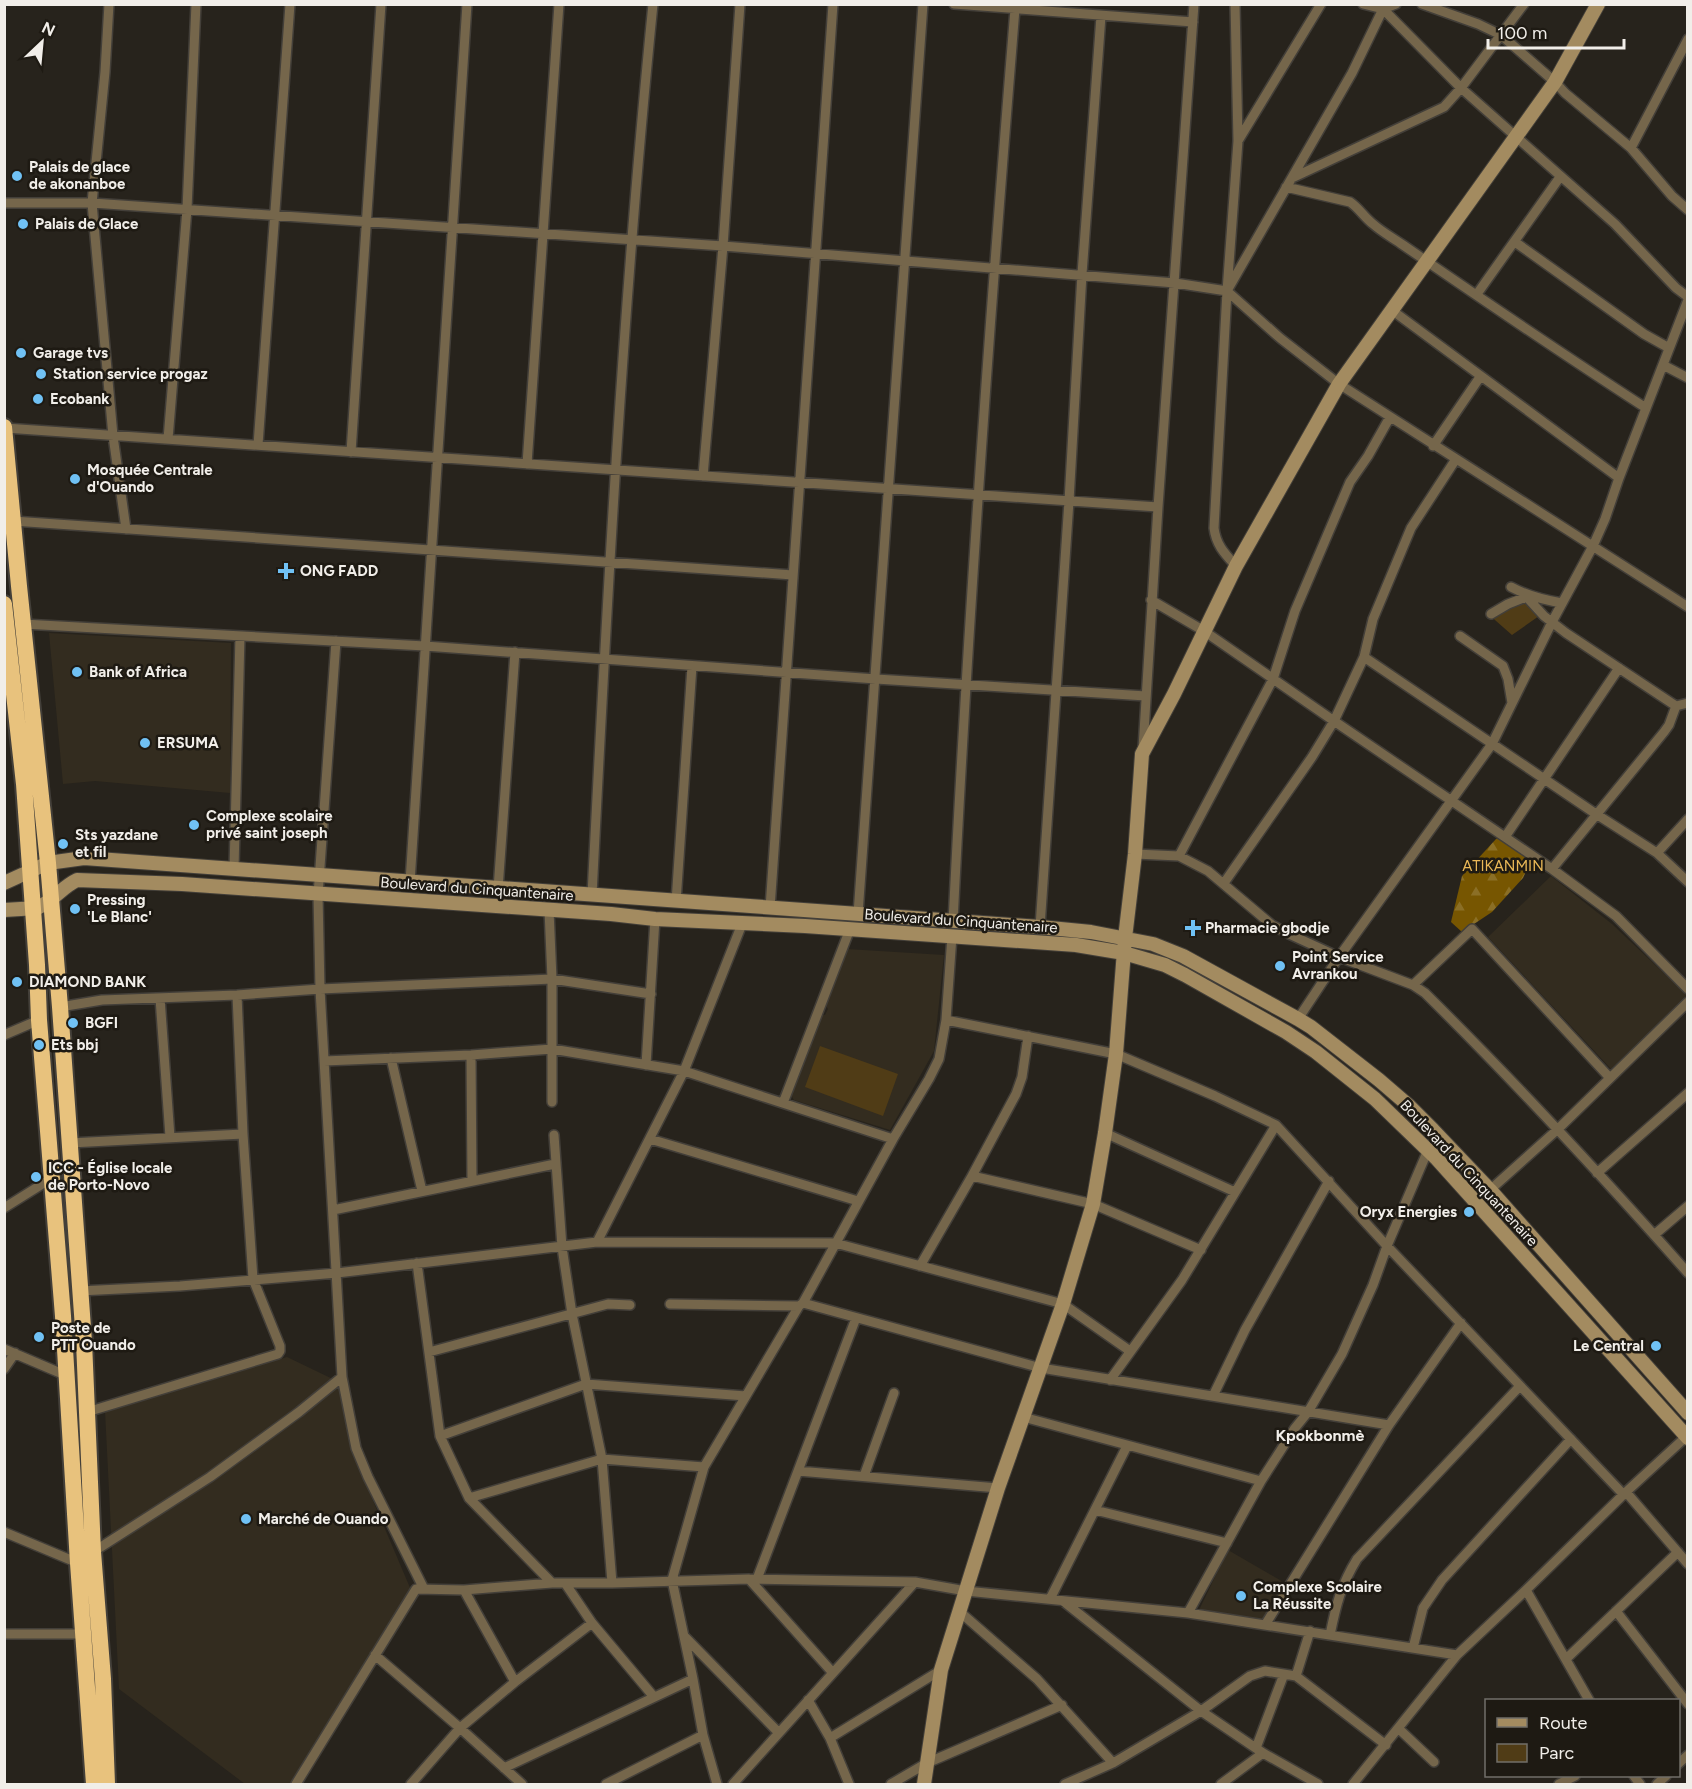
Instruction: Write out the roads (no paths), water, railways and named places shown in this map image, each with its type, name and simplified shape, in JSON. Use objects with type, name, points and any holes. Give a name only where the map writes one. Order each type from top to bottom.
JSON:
[{"type":"highway","points":[[5,427],[60,1007],[84,1342],[93,1552],[103,1678],[107,1785]]},
{"type":"highway","points":[[4,604],[24,784],[94,1785]]},
{"type":"main road","points":[[924,1785],[941,1670],[998,1488],[1064,1304],[1093,1204],[1106,1133],[1116,1054],[1142,754],[1236,566],[1340,384],[1515,135],[1555,82],[1598,4]]},
{"type":"main road","name":"Boulevard du Cinquantenaire","points":[[4,883],[48,863],[84,858],[1040,927],[1153,944],[1183,956],[1298,1019],[1349,1056],[1408,1105],[1490,1190],[1688,1413]]},
{"type":"main road","name":"Boulevard du Cinquantenaire","points":[[33,908],[51,900],[77,880],[182,884],[655,919],[850,929],[1076,945],[1124,953],[1165,965],[1286,1032],[1316,1052],[1374,1099],[1428,1150],[1686,1432]]},
{"type":"main road","points":[[4,910],[33,908]]},
{"type":"street","points":[[109,4],[105,72],[92,203],[113,436],[126,529]]},
{"type":"street","points":[[168,439],[186,209],[196,4]]},
{"type":"street","points":[[258,446],[290,4]]},
{"type":"street","points":[[351,452],[381,4]]},
{"type":"street","points":[[410,882],[467,4]]},
{"type":"street","points":[[527,464],[559,4]]},
{"type":"street","points":[[592,895],[609,562],[632,240],[653,4]]},
{"type":"street","points":[[704,476],[740,4]]},
{"type":"street","points":[[770,908],[833,4]]},
{"type":"street","points":[[858,914],[923,4]]},
{"type":"street","points":[[954,4],[1193,22]]},
{"type":"street","points":[[1142,754],[1194,4]]},
{"type":"street","points":[[1235,4],[1238,141],[1214,528],[1219,547],[1236,566]]},
{"type":"street","points":[[1238,141],[1321,4]]},
{"type":"street","points":[[1298,1019],[1339,957],[1492,744],[1605,519],[1688,298],[1615,224],[1461,88],[1383,9],[1363,4]]},
{"type":"street","points":[[1227,291],[1352,73],[1383,9],[1396,4]]},
{"type":"street","points":[[1422,4],[1478,24],[1501,35],[1631,148],[1672,196],[1688,210]]},
{"type":"street","points":[[1288,183],[1444,107],[1524,4]]},
{"type":"street","points":[[953,922],[965,684],[994,267],[1015,9]]},
{"type":"street","points":[[1040,927],[1101,16]]},
{"type":"street","points":[[1631,148],[1688,39]]},
{"type":"street","points":[[1477,294],[1560,177]]},
{"type":"street","points":[[1288,183],[1350,202],[1373,224],[1426,261],[1560,353],[1646,408]]},
{"type":"street","points":[[4,203],[92,203],[543,233],[1082,274],[1227,291],[1280,338],[1340,384],[1433,446],[1688,607]]},
{"type":"street","points":[[1515,242],[1644,334],[1669,348]]},
{"type":"street","points":[[1393,311],[1619,478]]},
{"type":"street","points":[[1663,365],[1688,378]]},
{"type":"street","points":[[1433,446],[1480,377]]},
{"type":"street","points":[[1179,856],[1273,679],[1295,611],[1346,491],[1390,417]]},
{"type":"street","points":[[5,427],[1158,507]]},
{"type":"street","points":[[1224,883],[1312,757],[1334,721],[1364,657],[1373,619],[1411,528],[1456,459]]},
{"type":"street","points":[[13,521],[794,575]]},
{"type":"street","points":[[1511,586],[1525,595],[1544,616],[1566,633],[1676,706],[1688,703]]},
{"type":"street","points":[[1491,614],[1525,595],[1562,603]]},
{"type":"street","points":[[1151,600],[1204,631],[1552,869],[1616,916],[1688,989]]},
{"type":"street","points":[[23,624],[425,646],[1146,696]]},
{"type":"street","points":[[234,869],[240,636]]},
{"type":"street","points":[[1460,636],[1503,666],[1512,703]]},
{"type":"street","points":[[336,641],[318,895],[320,989],[342,1377],[356,1448],[368,1477],[424,1588]]},
{"type":"street","points":[[498,889],[515,652]]},
{"type":"street","points":[[1364,657],[1657,853],[1688,882]]},
{"type":"street","points":[[676,902],[692,666]]},
{"type":"street","points":[[1504,837],[1619,668]]},
{"type":"street","points":[[1552,869],[1664,732],[1676,706]]},
{"type":"street","points":[[1657,853],[1688,819]]},
{"type":"street","points":[[1135,854],[1179,856],[1208,871],[1272,925],[1339,957],[1413,985],[1425,993],[1558,1129],[1688,1273]]},
{"type":"street","points":[[549,910],[552,979],[552,1102]]},
{"type":"street","points":[[646,1065],[655,919]]},
{"type":"street","points":[[597,1242],[684,1071],[742,924]]},
{"type":"street","points":[[783,1103],[850,929]]},
{"type":"street","points":[[1413,985],[1472,929],[1610,1078]]},
{"type":"street","points":[[717,1785],[703,1735],[672,1580],[704,1467],[836,1244],[939,1059],[946,1020],[952,936]]},
{"type":"street","points":[[60,1007],[102,1000],[552,979],[651,994]]},
{"type":"street","points":[[87,1412],[278,1353],[280,1350],[253,1279],[243,1134],[237,995]]},
{"type":"street","points":[[160,998],[170,1137]]},
{"type":"street","points":[[1490,1190],[1558,1129],[1688,1002]]},
{"type":"street","points":[[4,1035],[39,1020]]},
{"type":"street","points":[[946,1020],[1116,1054],[1276,1125],[1387,1246],[1625,1493],[1688,1564]]},
{"type":"street","points":[[920,1266],[1016,1094],[1022,1077],[1028,1036]]},
{"type":"street","points":[[324,1061],[552,1049],[684,1071],[893,1139]]},
{"type":"street","points":[[471,1055],[472,1181]]},
{"type":"street","points":[[391,1058],[422,1191]]},
{"type":"street","points":[[1597,1173],[1688,1094]]},
{"type":"street","points":[[1110,1380],[1182,1280],[1276,1125]]},
{"type":"street","points":[[1106,1133],[1235,1192]]},
{"type":"street","points":[[70,1143],[243,1134]]},
{"type":"street","points":[[554,1135],[562,1247],[572,1314],[602,1459],[612,1583]]},
{"type":"street","points":[[650,1139],[858,1201]]},
{"type":"street","points":[[1188,1613],[1261,1481],[1308,1412],[1346,1347],[1428,1150]]},
{"type":"street","points":[[333,1210],[555,1164]]},
{"type":"street","points":[[972,1176],[1093,1204],[1201,1250]]},
{"type":"street","points":[[4,1208],[52,1178]]},
{"type":"street","points":[[1213,1396],[1250,1320],[1329,1181]]},
{"type":"street","points":[[1654,1235],[1688,1206]]},
{"type":"street","points":[[79,1291],[180,1286],[337,1273],[597,1242],[836,1244],[1064,1304],[1130,1351]]},
{"type":"street","points":[[417,1263],[440,1436],[470,1498],[552,1583]]},
{"type":"street","points":[[429,1352],[608,1304],[630,1305]]},
{"type":"street","points":[[670,1304],[801,1304],[1041,1368],[1389,1425]]},
{"type":"street","points":[[753,1579],[798,1471],[856,1317]]},
{"type":"street","points":[[1265,1624],[1389,1425],[1461,1323]]},
{"type":"street","points":[[4,1349],[65,1375]]},
{"type":"street","points":[[4,1369],[15,1353]]},
{"type":"street","points":[[93,1552],[210,1477],[299,1412],[342,1377]]},
{"type":"street","points":[[440,1436],[586,1384],[746,1396]]},
{"type":"street","points":[[1330,1635],[1345,1578],[1357,1559],[1520,1386]]},
{"type":"street","points":[[864,1476],[894,1393]]},
{"type":"street","points":[[1023,1417],[1261,1481]]},
{"type":"street","points":[[1353,1785],[1457,1654],[1526,1590],[1686,1432]]},
{"type":"street","points":[[1413,1648],[1423,1608],[1442,1580],[1571,1439]]},
{"type":"street","points":[[1050,1599],[1127,1446]]},
{"type":"street","points":[[470,1498],[602,1459],[704,1467]]},
{"type":"street","points":[[798,1471],[998,1488]]},
{"type":"street","points":[[1095,1510],[1227,1543]]},
{"type":"street","points":[[4,1532],[78,1563]]},
{"type":"street","points":[[1566,1659],[1678,1552]]},
{"type":"street","points":[[753,1579],[833,1673]]},
{"type":"street","points":[[296,1785],[416,1589],[424,1588],[464,1590],[552,1583],[753,1579],[915,1582],[966,1591],[1188,1613],[1457,1654]]},
{"type":"street","points":[[733,1785],[915,1582]]},
{"type":"street","points":[[565,1583],[592,1623],[654,1697]]},
{"type":"street","points":[[464,1590],[515,1682]]},
{"type":"street","points":[[1526,1590],[1588,1699]]},
{"type":"street","points":[[1061,1600],[1201,1711],[1318,1785]]},
{"type":"street","points":[[1616,1611],[1688,1704]]},
{"type":"street","points":[[960,1612],[1011,1656],[1062,1705],[1113,1763]]},
{"type":"street","points":[[411,1785],[460,1728],[592,1623]]},
{"type":"street","points":[[1296,1676],[1310,1632]]},
{"type":"street","points":[[4,1634],[84,1634]]},
{"type":"street","points":[[682,1634],[779,1733]]},
{"type":"street","points":[[375,1655],[522,1785]]},
{"type":"street","points":[[830,1738],[941,1670]]},
{"type":"street","points":[[1065,1785],[1113,1763],[1201,1711],[1250,1676],[1265,1671],[1296,1676],[1386,1745]]},
{"type":"street","points":[[1221,1785],[1260,1750],[1284,1674]]},
{"type":"street","points":[[504,1768],[693,1679]]},
{"type":"street","points":[[808,1700],[830,1738],[849,1785]]},
{"type":"street","points":[[891,1785],[927,1763],[1062,1705]]},
{"type":"street","points":[[1399,1729],[1434,1762]]},
{"type":"street","points":[[606,1785],[703,1735]]},
{"type":"place","name":"Palais de glace de akonanboe","points":[[17,176]]},
{"type":"place","name":"Palais de Glace","points":[[23,224]]},
{"type":"place","name":"Garage tvs","points":[[21,353]]},
{"type":"place","name":"Station service progaz","points":[[41,374]]},
{"type":"place","name":"Ecobank","points":[[38,399]]},
{"type":"place","name":"Mosquée Centrale d'Ouando","points":[[75,479]]},
{"type":"place","name":"ONG FADD","points":[[286,571]]},
{"type":"place","name":"Bank of Africa","points":[[77,672]]},
{"type":"place","name":"ERSUMA","points":[[145,743]]},
{"type":"place","name":"Complexe scolaire privé saint joseph","points":[[194,825]]},
{"type":"place","name":"Sts yazdane et fil","points":[[63,844]]},
{"type":"place","name":"Pressing 'Le Blanc'","points":[[75,909]]},
{"type":"place","name":"Pharmacie gbodje","points":[[1193,928]]},
{"type":"place","name":"Point Service Avrankou","points":[[1280,966]]},
{"type":"place","name":"DIAMOND BANK","points":[[17,982]]},
{"type":"place","name":"BGFI","points":[[73,1023]]},
{"type":"place","name":"Ets bbj","points":[[39,1045]]},
{"type":"place","name":"ICC - Église locale de Porto-Novo","points":[[36,1177]]},
{"type":"place","name":"Oryx Energies","points":[[1469,1212]]},
{"type":"place","name":"Poste de PTT Ouando","points":[[39,1337]]},
{"type":"place","name":"Le Central","points":[[1656,1346]]},
{"type":"place","name":"Marché de Ouando","points":[[246,1519]]},
{"type":"place","name":"Complexe Scolaire La Réussite","points":[[1241,1596]]},
{"type":"district","name":"Kpokbonmè","points":[[1320,1435]]},
{"type":"park label","name":"ATIKANMIN","points":[[1503,866]]}]
